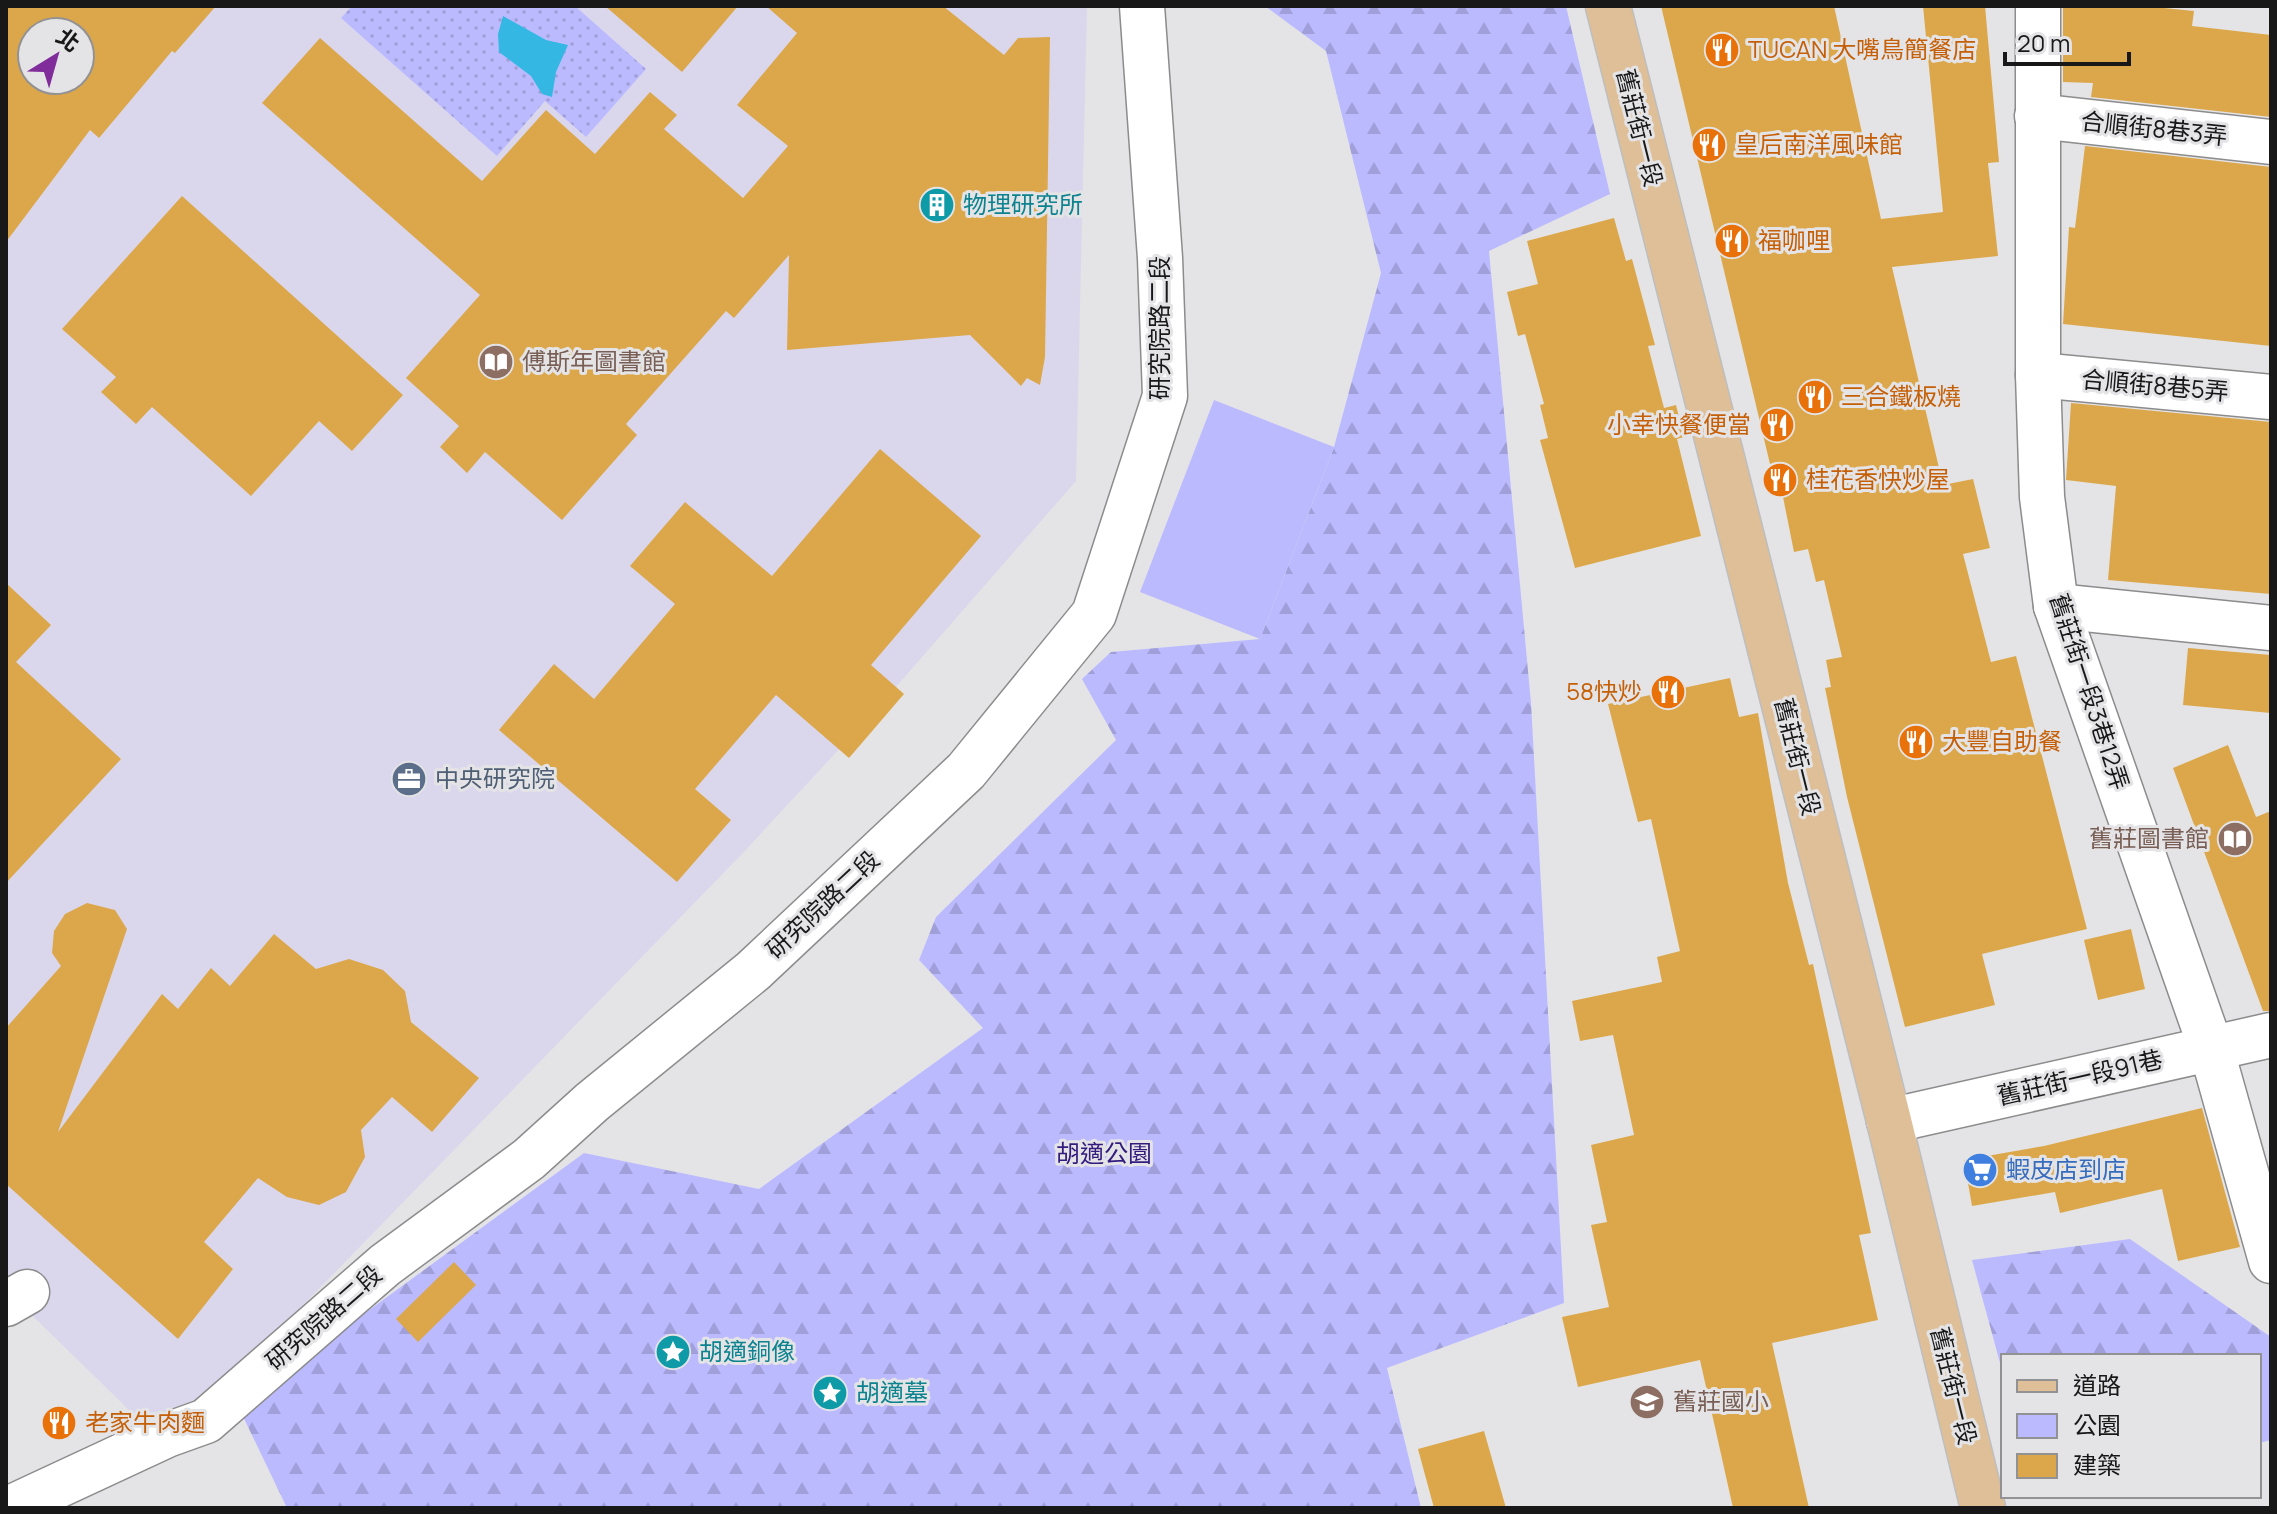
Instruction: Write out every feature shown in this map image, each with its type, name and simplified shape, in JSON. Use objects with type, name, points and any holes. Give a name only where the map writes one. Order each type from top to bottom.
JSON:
[{"type":"main road","name":"舊莊街一段","points":[[1608,6],[1889,1121],[1983,1508]]},
{"type":"street","name":"研究院路二段","points":[[10,1508],[167,1435],[206,1421],[385,1265],[529,1159],[592,1102],[753,971],[966,771],[1094,614],[1165,396],[1160,258],[1142,6]]},
{"type":"street","name":"舊莊街一段3巷12弄","points":[[2038,6],[2038,375],[2042,497],[2056,606],[2211,1048],[2271,1261]]},
{"type":"street","name":"合順街8巷3弄","points":[[2037,116],[2271,142]]},
{"type":"street","name":"合順街8巷5弄","points":[[2038,375],[2271,397]]},
{"type":"street","points":[[2056,606],[2271,628]]},
{"type":"street","name":"舊莊街一段91巷","points":[[1889,1121],[2271,1035]]},
{"type":"shaded area","name":"中央研究院","points":[[6,6],[1087,6],[1076,481],[881,704],[741,855],[166,1446],[6,1290]]},
{"type":"shaded area","points":[[503,16],[546,40],[568,45],[556,72],[552,97],[542,94],[531,76],[499,52],[498,34]]},
{"type":"green space","points":[[352,6],[575,6],[646,69],[586,137],[545,101],[497,156],[341,18]]},
{"type":"green space","name":"胡適公園","points":[[1265,6],[1566,6],[1610,194],[1489,251],[1531,703],[1564,1303],[1387,1368],[1421,1508],[287,1508],[238,1406],[584,1153],[759,1189],[983,1028],[919,960],[936,917],[1116,740],[1082,679],[1111,652],[1260,639],[1334,447],[1381,273],[1326,51]]},
{"type":"green space","points":[[1214,400],[1334,447],[1260,639],[1140,592]]},
{"type":"green space","points":[[2130,1239],[2271,1337],[2271,1440],[2261,1442],[2261,1354],[2001,1354],[2001,1367],[1972,1260]]},
{"type":"building","points":[[6,6],[216,6],[175,53],[172,51],[99,138],[90,130],[6,242]]},
{"type":"building","points":[[605,6],[738,6],[682,72]]},
{"type":"building","points":[[766,6],[943,6],[1004,55],[1018,38],[1050,37],[1045,357],[1040,385],[1027,378],[1021,386],[970,335],[787,350],[789,255],[734,318],[726,311],[626,424],[637,435],[562,520],[485,452],[467,473],[440,447],[459,426],[406,378],[480,295],[262,103],[320,38],[482,181],[546,110],[595,154],[650,92],[677,115],[664,129],[743,198],[788,146],[737,105],[797,33]]},
{"type":"building","points":[[1661,6],[1834,6],[1881,219],[1943,212],[1923,6],[1985,6],[1999,162],[1988,163],[1998,256],[1892,267],[1943,485],[1973,479],[1990,548],[1963,554],[1991,662],[2016,656],[2087,929],[1982,954],[1995,1005],[1905,1027],[1847,797],[1825,688],[1831,687],[1826,660],[1842,657],[1824,580],[1816,582],[1808,549],[1794,552],[1776,462],[1770,464]]},
{"type":"building","points":[[2063,6],[2144,6],[2194,11],[2192,26],[2271,35],[2271,117],[2091,97],[2093,83],[2063,82]]},
{"type":"building","points":[[2085,146],[2271,167],[2271,346],[2063,324],[2069,227],[2075,228]]},
{"type":"building","points":[[182,196],[403,395],[352,451],[319,421],[251,496],[152,407],[136,424],[101,392],[116,377],[62,329]]},
{"type":"building","points":[[1614,218],[1626,261],[1632,259],[1655,345],[1648,346],[1664,408],[1676,405],[1684,437],[1677,439],[1701,536],[1575,568],[1540,440],[1548,438],[1540,405],[1544,404],[1525,334],[1518,336],[1507,292],[1538,284],[1527,241]]},
{"type":"building","points":[[2071,403],[2271,422],[2271,594],[2108,580],[2116,486],[2066,480]]},
{"type":"building","points":[[880,449],[981,536],[871,665],[904,694],[849,758],[776,695],[695,789],[731,820],[677,882],[499,730],[554,664],[594,699],[675,604],[630,566],[685,502],[772,576]]},
{"type":"building","points":[[6,583],[51,625],[16,662],[121,759],[6,883]]},
{"type":"building","points":[[2188,648],[2271,655],[2271,713],[2183,705]]},
{"type":"building","points":[[1730,678],[1739,717],[1758,713],[1788,883],[1809,965],[1813,964],[1871,1233],[1859,1235],[1878,1320],[1772,1343],[1809,1508],[1733,1508],[1700,1360],[1578,1387],[1562,1317],[1609,1307],[1591,1225],[1607,1222],[1591,1145],[1634,1135],[1613,1035],[1580,1041],[1572,1001],[1662,982],[1657,957],[1680,951],[1651,819],[1638,822],[1608,704]]},
{"type":"building","points":[[2228,745],[2256,817],[2271,811],[2271,1011],[2263,1011],[2173,768]]},
{"type":"building","points":[[87,903],[115,910],[127,929],[58,1132],[162,994],[178,1009],[211,968],[230,986],[274,934],[316,969],[349,959],[383,970],[405,991],[411,1022],[479,1078],[432,1132],[392,1097],[361,1130],[365,1157],[346,1192],[319,1205],[287,1197],[258,1178],[204,1242],[233,1269],[178,1339],[6,1184],[6,1028],[61,966],[52,953],[54,931],[65,914]]},
{"type":"building","points":[[2131,929],[2145,989],[2098,1000],[2084,940]]},
{"type":"building","points":[[2202,1108],[2240,1247],[2178,1261],[2162,1189],[2060,1213],[2055,1192],[1972,1206],[1964,1160],[2044,1146]]},
{"type":"building","points":[[454,1262],[476,1285],[418,1342],[396,1319]]},
{"type":"building","points":[[1484,1431],[1506,1508],[1434,1508],[1418,1449]]},
{"type":"place","name":"TUCAN 大嘴鳥簡餐店","points":[[1722,50]]},
{"type":"place","name":"皇后南洋風味館","points":[[1709,145]]},
{"type":"place","name":"物理研究所","points":[[937,205]]},
{"type":"place","name":"福咖哩","points":[[1732,241]]},
{"type":"place","name":"傅斯年圖書館","points":[[496,362]]},
{"type":"place","name":"三合鐵板燒","points":[[1815,397]]},
{"type":"place","name":"小幸快餐便當","points":[[1777,425]]},
{"type":"place","name":"桂花香快炒屋","points":[[1780,480]]},
{"type":"place","name":"58快炒","points":[[1668,692]]},
{"type":"place","name":"大豐自助餐","points":[[1916,742]]},
{"type":"place","name":"中央研究院","points":[[409,779]]},
{"type":"place","name":"舊莊圖書館","points":[[2235,839]]},
{"type":"place","name":"蝦皮店到店","points":[[1980,1170]]},
{"type":"place","name":"胡適銅像","points":[[673,1352]]},
{"type":"place","name":"胡適墓","points":[[830,1393]]},
{"type":"place","name":"舊莊國小","points":[[1647,1402]]},
{"type":"place","name":"老家牛肉麵","points":[[59,1423]]}]
